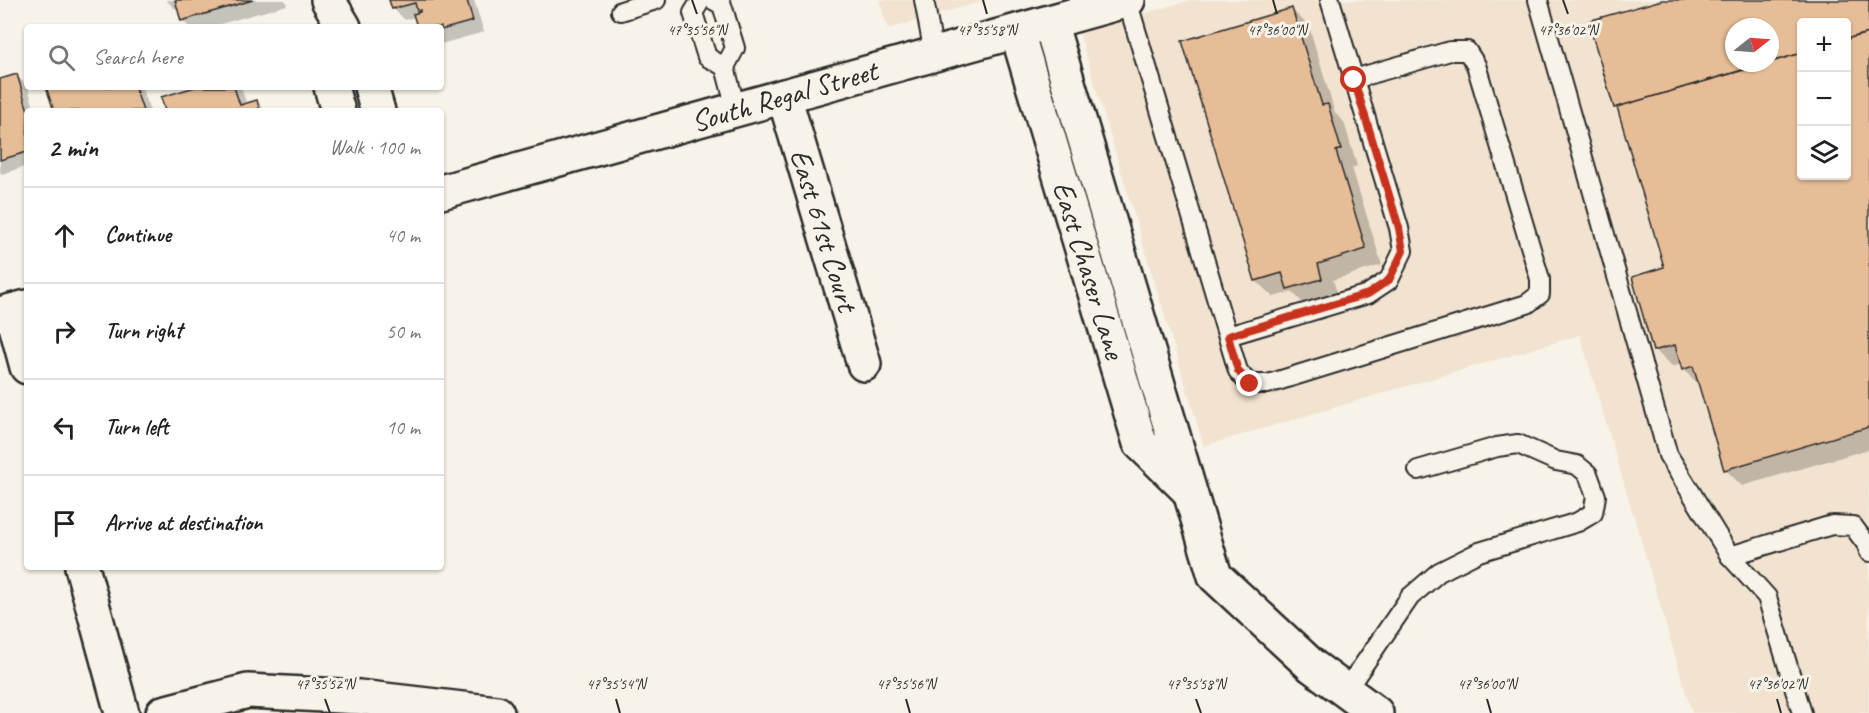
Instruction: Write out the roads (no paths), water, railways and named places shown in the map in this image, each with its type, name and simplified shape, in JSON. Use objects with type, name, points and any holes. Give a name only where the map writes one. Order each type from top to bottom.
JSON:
[{"type":"street","points":[[325,24],[326,0]]},
{"type":"street","points":[[326,0],[342,24]]},
{"type":"street","name":"South Regal Street","points":[[444,191],[1127,0]]},
{"type":"street","name":"East Chaser Lane","points":[[1050,22],[1215,576],[1312,666],[1376,713]]},
{"type":"street","name":"East Chaser Lane","points":[[1017,32],[1140,442],[1189,491]]},
{"type":"street","points":[[332,90],[337,108]]},
{"type":"street","points":[[372,90],[377,108]]},
{"type":"street","name":"East 61st Court","points":[[784,96],[864,364]]},
{"type":"street","points":[[13,311],[24,355]]},
{"type":"street","points":[[83,570],[122,713]]},
{"type":"street","points":[[163,713],[248,691],[358,705],[497,713]]},
{"type":"lane","points":[[621,11],[656,0]]},
{"type":"lane","points":[[701,0],[693,13],[707,57],[725,67]]},
{"type":"lane","points":[[713,0],[722,5],[735,48],[725,67],[736,109]]},
{"type":"lane","points":[[924,0],[934,54]]},
{"type":"lane","points":[[1127,0],[1238,371],[1250,384],[1268,384],[1527,304],[1540,294],[1540,279],[1483,87],[1476,64],[1467,51],[1450,51],[1354,80]]},
{"type":"lane","points":[[1228,336],[1368,294],[1389,280],[1403,251],[1399,228],[1330,0]]},
{"type":"lane","points":[[1538,0],[1668,455],[1730,556],[1767,597],[1802,713]]},
{"type":"lane","points":[[1345,692],[1410,597],[1439,572],[1479,552],[1578,522],[1593,513],[1596,496],[1588,474],[1576,465],[1556,461],[1518,444],[1497,447],[1418,470]]},
{"type":"lane","points":[[1730,556],[1832,525],[1853,526],[1867,545],[1869,552]]}]
